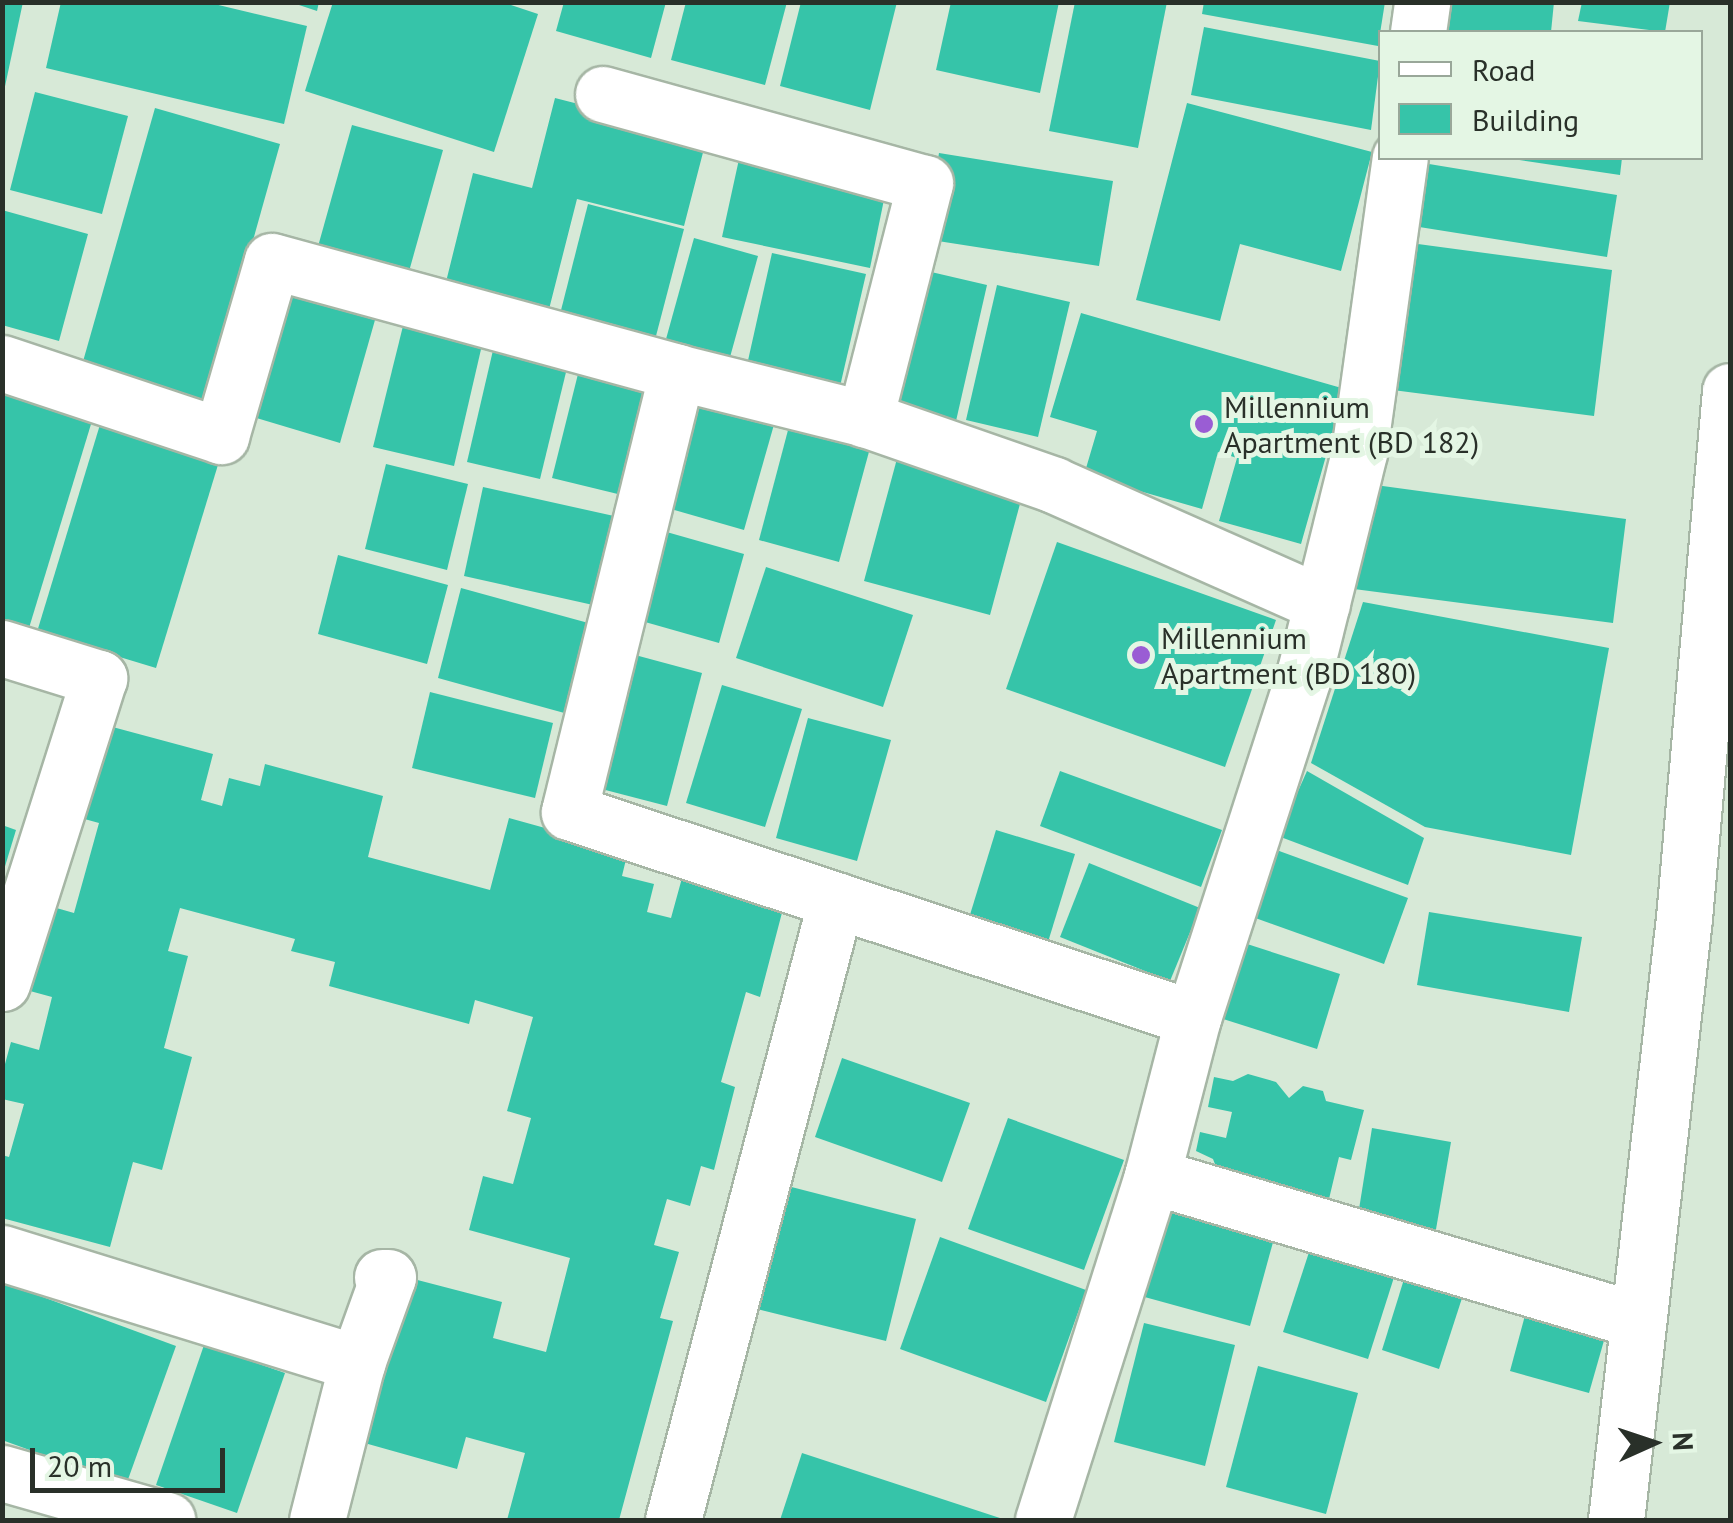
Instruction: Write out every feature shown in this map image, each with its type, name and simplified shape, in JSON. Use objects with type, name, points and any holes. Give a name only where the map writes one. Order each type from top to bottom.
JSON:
[{"type":"street","points":[[1418,30],[1422,2]]},
{"type":"street","points":[[603,94],[925,184],[866,419]]},
{"type":"street","points":[[1043,1520],[1152,1176],[1192,1018],[1322,604],[1359,452],[1400,160]]},
{"type":"street","points":[[2,363],[221,436],[272,261],[677,372],[866,419],[1054,484],[1322,604]]},
{"type":"street","points":[[677,372],[569,812],[1192,1018]]},
{"type":"street","points":[[1616,1520],[1684,918],[1730,391]]},
{"type":"street","points":[[2,648],[98,678],[2,983]]},
{"type":"street","points":[[673,1520],[836,900]]},
{"type":"street","points":[[1152,1176],[1637,1320]]},
{"type":"street","points":[[2,1253],[357,1363]]},
{"type":"street","points":[[317,1520],[357,1363],[388,1276],[382,1277]]},
{"type":"street","points":[[2,1473],[167,1520]]},
{"type":"building","points":[[2,2],[23,2],[4,91],[2,91]]},
{"type":"building","points":[[61,2],[206,2],[307,26],[284,124],[46,68]]},
{"type":"building","points":[[290,2],[319,2],[317,11]]},
{"type":"building","points":[[333,2],[502,2],[538,14],[494,152],[305,91]]},
{"type":"building","points":[[564,2],[666,2],[651,58],[556,31]]},
{"type":"building","points":[[686,2],[787,2],[765,85],[671,60]]},
{"type":"building","points":[[801,2],[897,2],[870,110],[780,86]]},
{"type":"building","points":[[951,2],[1059,2],[1040,93],[936,70]]},
{"type":"building","points":[[1075,2],[1167,2],[1138,148],[1049,131]]},
{"type":"building","points":[[1204,2],[1385,2],[1378,46],[1202,14]]},
{"type":"building","points":[[1452,2],[1554,2],[1551,30],[1448,30]]},
{"type":"building","points":[[1582,2],[1670,2],[1665,30],[1578,21]]},
{"type":"building","points":[[1204,27],[1378,61],[1371,130],[1191,95]]},
{"type":"building","points":[[35,92],[128,116],[102,214],[10,190]]},
{"type":"building","points":[[555,98],[707,137],[684,226],[577,199],[545,325],[442,298],[473,173],[532,188]]},
{"type":"building","points":[[1187,103],[1372,152],[1341,271],[1240,244],[1220,321],[1136,300]]},
{"type":"building","points":[[155,108],[280,144],[208,401],[82,365]]},
{"type":"building","points":[[352,125],[443,150],[408,275],[317,250]]},
{"type":"building","points":[[741,150],[888,180],[870,268],[722,237]]},
{"type":"building","points":[[939,153],[1113,181],[1099,266],[925,239]]},
{"type":"building","points":[[1519,160],[1622,160],[1620,175]]},
{"type":"building","points":[[1423,163],[1617,195],[1607,257],[1413,226]]},
{"type":"building","points":[[588,204],[684,229],[651,355],[556,330]]},
{"type":"building","points":[[2,210],[88,234],[59,341],[2,325]]},
{"type":"building","points":[[694,238],[758,256],[727,368],[663,350]]},
{"type":"building","points":[[1403,242],[1612,270],[1594,416],[1385,389]]},
{"type":"building","points":[[772,253],[866,274],[838,395],[745,374]]},
{"type":"building","points":[[914,268],[987,285],[956,421],[883,405]]},
{"type":"building","points":[[997,285],[1070,302],[1038,437],[966,420]]},
{"type":"building","points":[[277,290],[375,320],[340,443],[240,413]]},
{"type":"building","name":"Millennium Apartment (BD 182)","points":[[1081,313],[1345,389],[1301,544],[1219,521],[1237,458],[1218,452],[1202,509],[1084,475],[1097,431],[1050,417]]},
{"type":"building","points":[[403,326],[482,345],[454,466],[373,447]]},
{"type":"building","points":[[494,346],[568,364],[540,479],[467,462]]},
{"type":"building","points":[[581,362],[655,380],[626,496],[552,478]]},
{"type":"building","points":[[2,382],[95,411],[29,628],[2,620]]},
{"type":"building","points":[[690,390],[777,414],[744,530],[657,505]]},
{"type":"building","points":[[792,415],[873,437],[839,562],[759,540]]},
{"type":"building","points":[[102,418],[221,455],[156,668],[37,632]]},
{"type":"building","points":[[898,455],[1024,489],[990,615],[864,581]]},
{"type":"building","points":[[386,464],[468,484],[447,570],[365,549]]},
{"type":"building","points":[[1368,484],[1626,519],[1613,623],[1354,589]]},
{"type":"building","points":[[483,487],[623,518],[602,607],[464,576]]},
{"type":"building","points":[[649,527],[744,554],[719,643],[624,616]]},
{"type":"building","name":"Millennium Apartment (BD 180)","points":[[1057,542],[1276,620],[1225,767],[1006,689]]},
{"type":"building","points":[[338,555],[448,585],[427,664],[318,634]]},
{"type":"building","points":[[766,567],[913,615],[883,707],[736,658]]},
{"type":"building","points":[[461,588],[592,624],[568,714],[438,678]]},
{"type":"building","points":[[1363,602],[1609,648],[1571,855],[1425,827],[1311,763]]},
{"type":"building","points":[[624,652],[702,673],[667,806],[590,786]]},
{"type":"building","points":[[722,685],[802,709],[765,827],[686,803]]},
{"type":"building","points":[[430,692],[553,723],[535,798],[412,768]]},
{"type":"building","points":[[808,718],[891,740],[857,861],[776,838]]},
{"type":"building","points":[[94,722],[213,754],[201,800],[222,806],[229,778],[260,786],[265,764],[383,796],[368,857],[490,890],[509,818],[628,851],[622,876],[654,884],[647,912],[671,918],[682,878],[784,905],[760,997],[746,992],[721,1082],[735,1087],[714,1170],[701,1166],[690,1206],[667,1199],[654,1245],[679,1252],[660,1318],[673,1321],[619,1520],[507,1520],[525,1453],[466,1437],[457,1469],[361,1442],[406,1277],[502,1302],[493,1338],[546,1352],[570,1258],[469,1230],[483,1176],[513,1184],[531,1118],[507,1111],[533,1017],[475,1000],[469,1024],[329,986],[335,962],[291,951],[295,939],[180,908],[168,951],[188,956],[164,1048],[192,1057],[162,1170],[133,1162],[110,1247],[2,1218],[2,1155],[9,1157],[24,1104],[2,1099],[2,1075],[11,1042],[39,1050],[52,997],[30,991],[53,907],[74,913],[99,823],[70,815]]},
{"type":"building","points":[[1060,771],[1222,830],[1201,887],[1040,826]]},
{"type":"building","points":[[1307,771],[1424,838],[1408,885],[1278,836]]},
{"type":"building","points":[[2,825],[16,830],[3,873],[2,873]]},
{"type":"building","points":[[996,830],[1075,854],[1048,942],[969,918]]},
{"type":"building","points":[[1271,848],[1408,898],[1384,964],[1247,915]]},
{"type":"building","points":[[1089,863],[1200,908],[1170,981],[1060,937]]},
{"type":"building","points":[[1429,912],[1582,937],[1569,1012],[1417,985]]},
{"type":"building","points":[[1244,943],[1340,974],[1317,1049],[1220,1018]]},
{"type":"building","points":[[842,1058],[970,1103],[942,1182],[815,1137]]},
{"type":"building","points":[[1248,1074],[1276,1082],[1289,1098],[1303,1086],[1323,1091],[1326,1101],[1364,1110],[1351,1160],[1339,1157],[1329,1199],[1318,1195],[1316,1207],[1218,1172],[1213,1159],[1196,1151],[1200,1132],[1226,1138],[1232,1112],[1208,1107],[1214,1077],[1233,1081]]},
{"type":"building","points":[[1008,1118],[1124,1160],[1084,1270],[968,1229]]},
{"type":"building","points":[[1372,1128],[1451,1142],[1434,1241],[1356,1228]]},
{"type":"building","points":[[772,1182],[916,1219],[886,1341],[741,1305]]},
{"type":"building","points":[[1169,1193],[1278,1224],[1250,1326],[1141,1296]]},
{"type":"building","points":[[940,1237],[1086,1290],[1046,1402],[900,1349]]},
{"type":"building","points":[[1312,1243],[1396,1271],[1368,1359],[1283,1332]]},
{"type":"building","points":[[1405,1276],[1463,1295],[1439,1369],[1382,1350]]},
{"type":"building","points":[[2,1282],[176,1346],[126,1485],[2,1440]]},
{"type":"building","points":[[1527,1308],[1607,1330],[1589,1393],[1510,1371]]},
{"type":"building","points":[[1144,1323],[1235,1345],[1205,1466],[1114,1442]]},
{"type":"building","points":[[204,1345],[285,1373],[237,1513],[156,1485]]},
{"type":"building","points":[[1258,1366],[1358,1393],[1326,1514],[1226,1487]]},
{"type":"building","points":[[802,1453],[1006,1520],[780,1520]]},
{"type":"place","name":"Millennium Apartment (BD 182)","points":[[1204,424]]},
{"type":"place","name":"Millennium Apartment (BD 180)","points":[[1141,655]]}]
